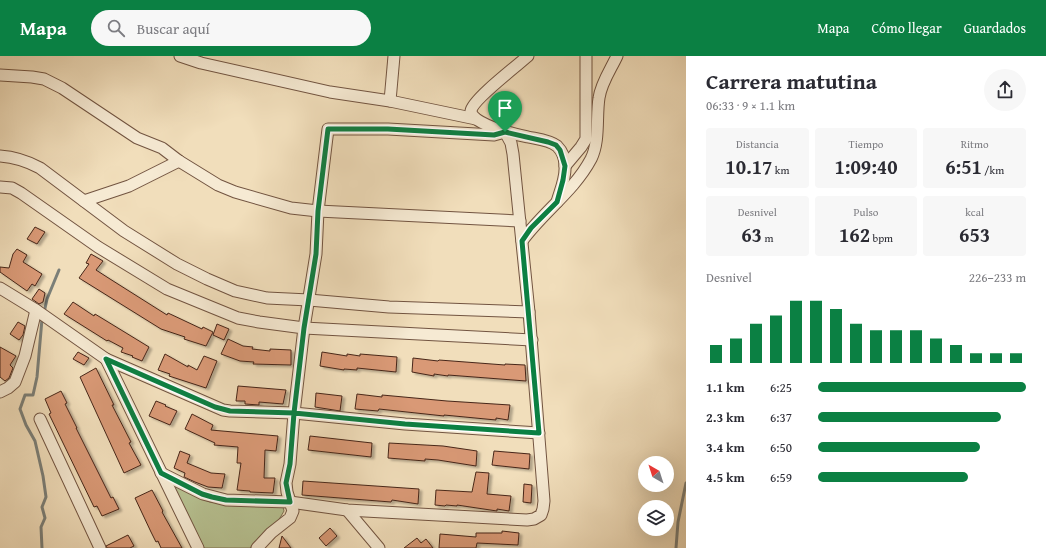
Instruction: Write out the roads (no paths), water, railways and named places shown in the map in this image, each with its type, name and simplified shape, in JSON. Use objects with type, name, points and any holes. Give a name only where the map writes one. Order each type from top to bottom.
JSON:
[{"type":"street","points":[[180,56],[201,63],[330,92],[390,101],[476,119]]},
{"type":"street","points":[[390,101],[394,56]]},
{"type":"street","points":[[528,56],[478,100],[471,110],[476,119],[483,124],[505,132],[556,145],[560,150],[565,166],[557,202]]},
{"type":"street","points":[[565,166],[578,152],[586,139],[586,56]]},
{"type":"street","points":[[522,241],[531,228],[573,184],[591,158],[595,145],[601,89],[617,56]]},
{"type":"street","points":[[0,75],[44,79],[62,88],[137,138],[162,148],[179,161],[218,185],[235,192],[291,208],[318,211],[520,221]]},
{"type":"street","points":[[262,546],[271,533],[290,518],[294,511],[290,502],[286,483],[290,464],[294,413],[304,328],[316,254],[318,211],[328,129],[388,129],[494,135],[505,132]]},
{"type":"street","points":[[161,473],[202,494],[226,500],[290,502],[347,510],[534,520],[541,515],[544,501],[532,340],[513,154],[511,143],[505,132]]},
{"type":"street","points":[[0,156],[12,157],[26,161],[40,168],[124,232],[177,264],[235,291],[267,298],[389,307],[529,312]]},
{"type":"street","points":[[84,201],[130,186],[179,161]]},
{"type":"street","points":[[0,187],[12,188],[21,193],[98,247],[167,289],[238,318],[304,328],[532,340]]},
{"type":"street","points":[[0,288],[36,310],[106,359],[223,410],[294,413],[405,424],[539,433]]},
{"type":"street","points":[[0,392],[15,382],[25,356],[36,310]]},
{"type":"street","points":[[106,359],[198,548]]},
{"type":"street","points":[[40,419],[100,548]]},
{"type":"street","points":[[347,510],[379,548]]},
{"type":"waterway","points":[[44,313],[47,299],[59,270]]},
{"type":"waterway","points":[[42,319],[37,377],[33,395],[25,395],[20,409],[26,425],[35,441],[43,476],[46,497],[42,507],[45,518],[41,527],[42,548]]},
{"type":"waterway","points":[[676,548],[678,522],[686,483]]}]
